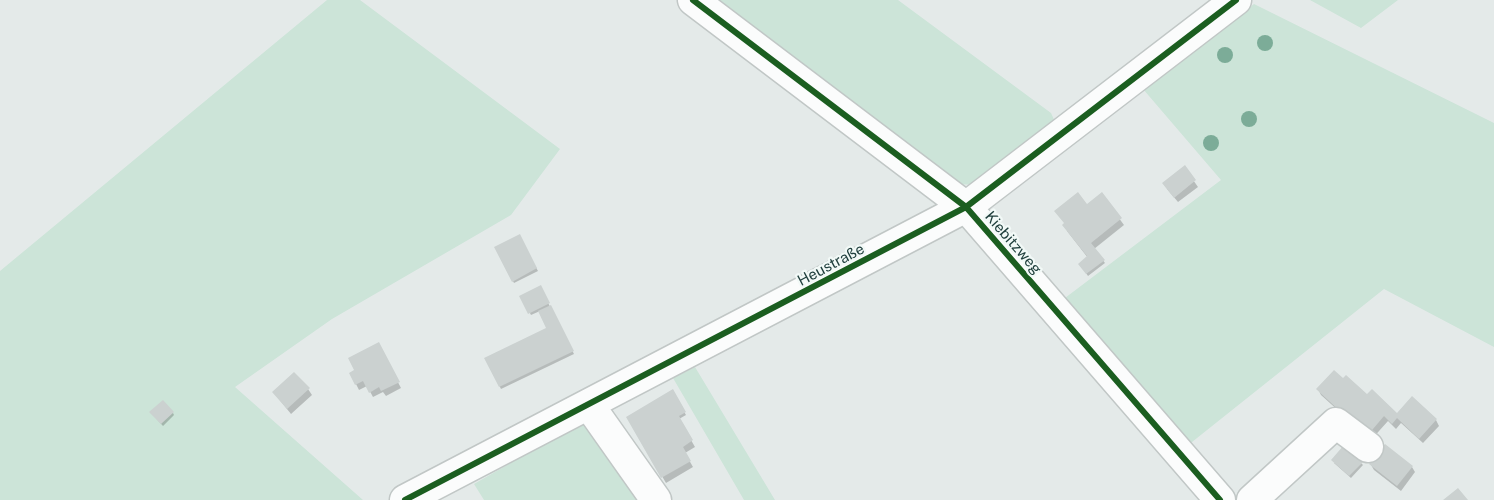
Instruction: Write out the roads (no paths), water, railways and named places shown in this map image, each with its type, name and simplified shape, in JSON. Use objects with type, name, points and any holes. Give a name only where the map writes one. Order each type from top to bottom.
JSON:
[{"type":"street","name":"Kiebitzweg","points":[[693,0],[966,207],[1220,500]]},
{"type":"street","name":"Heustraße","points":[[405,500],[966,207],[1236,0]]},
{"type":"street","points":[[589,405],[656,500]]},
{"type":"street","points":[[1252,500],[1336,423],[1368,447]]}]
